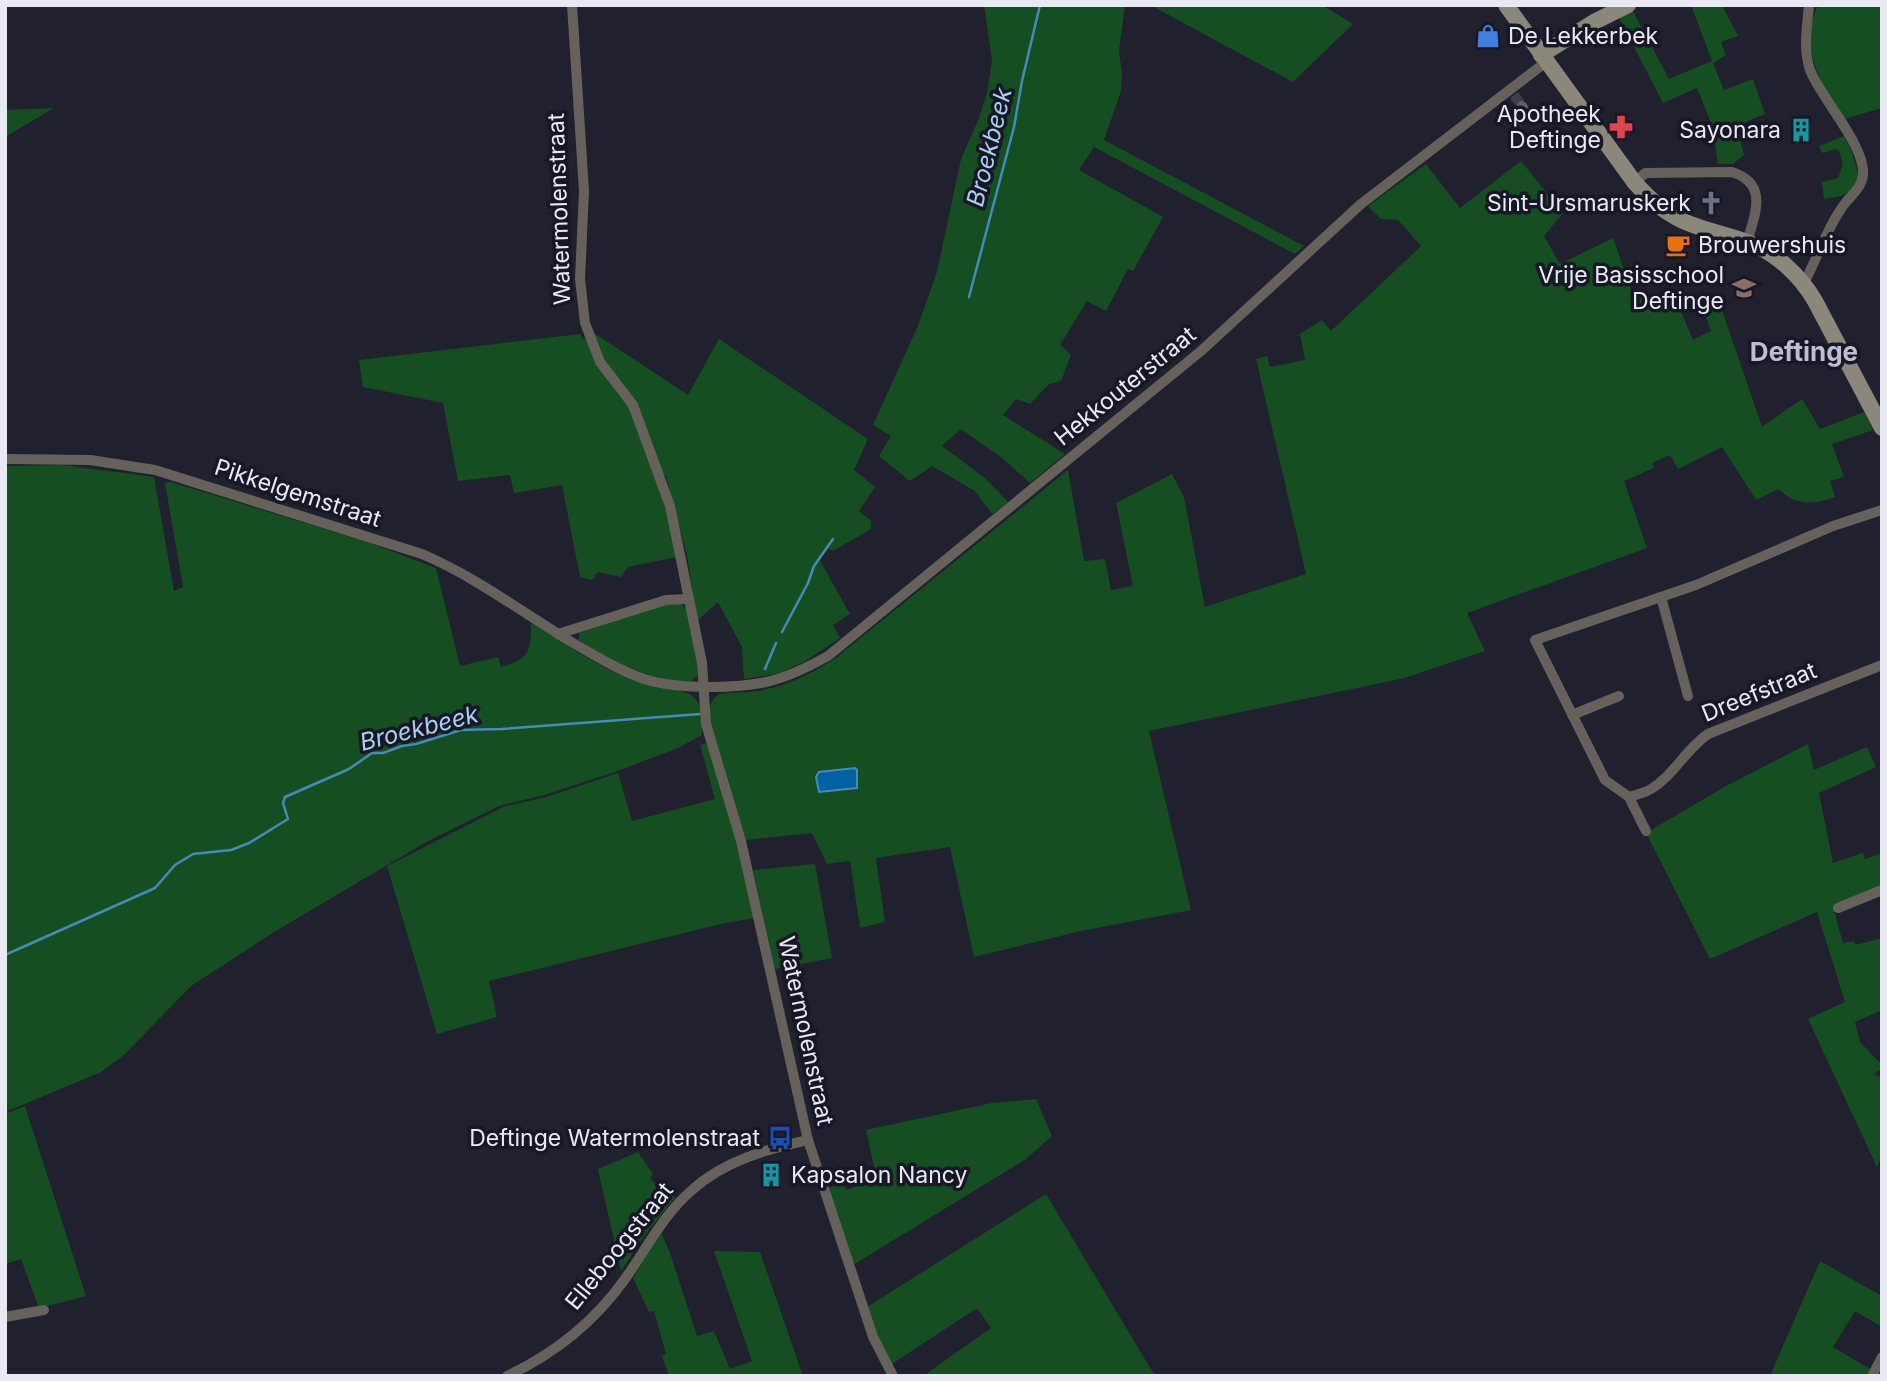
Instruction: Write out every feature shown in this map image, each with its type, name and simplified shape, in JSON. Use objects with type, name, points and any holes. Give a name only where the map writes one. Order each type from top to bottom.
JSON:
[{"type":"street","name":"Watermolenstraat","points":[[572,5],[584,191],[580,286],[585,323],[595,353],[628,397],[641,426],[670,506],[689,598]]},
{"type":"street","points":[[1506,5],[1634,183],[1655,204],[1683,221],[1746,242],[1781,262],[1804,283],[1882,428]]},
{"type":"street","points":[[1544,59],[1594,22],[1629,5]]},
{"type":"street","points":[[1804,283],[1835,219],[1860,185],[1863,173],[1860,159],[1811,71],[1807,57],[1809,5]]},
{"type":"street","name":"Hekkouterstraat","points":[[703,687],[750,686],[775,681],[794,675],[828,656],[1201,351],[1361,204],[1513,93],[1544,59]]},
{"type":"street","points":[[1516,124],[1525,110],[1522,106]]},
{"type":"street","points":[[1634,183],[1645,173],[1663,171],[1732,172],[1741,175],[1753,186],[1757,200],[1746,242]]},
{"type":"street","name":"Pikkelgemstraat","points":[[5,459],[90,460],[155,470],[422,554],[462,573],[558,634],[629,673],[668,685],[703,687]]},
{"type":"street","points":[[1646,831],[1629,797],[1605,780],[1535,640],[1696,585],[1833,526],[1882,510]]},
{"type":"street","name":"Dreefstraat","points":[[1661,597],[1688,696]]},
{"type":"street","points":[[558,634],[666,600],[689,598],[702,663],[703,687]]},
{"type":"street","name":"Dreefstraat","points":[[1629,797],[1648,791],[1659,783],[1707,734],[1882,665]]},
{"type":"street","name":"Watermolenstraat","points":[[703,687],[706,724],[741,841],[808,1140],[873,1337],[893,1376]]},
{"type":"street","points":[[1572,715],[1619,696]]},
{"type":"street","points":[[1838,908],[1882,890]]},
{"type":"street","name":"Elleboogstraat","points":[[507,1376],[552,1350],[586,1323],[625,1279],[662,1223],[693,1189],[733,1163],[776,1147],[808,1140]]},
{"type":"street","points":[[5,1317],[44,1310]]},
{"type":"street","points":[[1872,1376],[1882,1357]]},
{"type":"green space","points":[[984,5],[1125,5],[1119,51],[1121,91],[1104,140],[1304,246],[1295,254],[1094,147],[1079,170],[1163,217],[1133,271],[1128,269],[1106,311],[1087,301],[1060,345],[1071,355],[1061,381],[1049,384],[1030,404],[1016,399],[1003,415],[1065,454],[1030,483],[1002,458],[961,429],[942,446],[985,478],[1008,502],[992,514],[975,491],[932,466],[910,481],[879,456],[891,436],[873,425],[917,328],[937,272],[961,159],[987,93],[992,61]]},
{"type":"green space","points":[[1150,5],[1322,5],[1353,24],[1293,82]]},
{"type":"green space","points":[[1691,5],[1722,5],[1738,36],[1721,42],[1726,55],[1713,63],[1724,90],[1753,79],[1765,114],[1736,126],[1744,155],[1733,164],[1718,164],[1713,128],[1697,88],[1663,103],[1618,16],[1633,11],[1669,79],[1712,61]]},
{"type":"green space","points":[[1819,5],[1881,5],[1882,108],[1844,119],[1831,98],[1812,56],[1812,21]]},
{"type":"green space","points":[[54,108],[5,137],[5,110]]},
{"type":"green space","points":[[1844,136],[1859,176],[1846,194],[1824,199],[1822,182],[1838,178],[1843,164],[1839,151],[1835,149],[1822,153],[1819,146]]},
{"type":"green space","points":[[1521,161],[1563,213],[1544,236],[1560,264],[1613,238],[1634,298],[1646,295],[1650,306],[1675,297],[1693,340],[1711,331],[1705,314],[1721,307],[1762,427],[1802,399],[1820,429],[1864,412],[1873,430],[1832,444],[1844,477],[1830,481],[1835,497],[1820,502],[1798,501],[1779,489],[1756,500],[1722,447],[1678,469],[1670,455],[1652,463],[1654,468],[1624,481],[1647,548],[1467,613],[1485,651],[1405,678],[1149,731],[1191,910],[1081,931],[974,957],[950,847],[876,858],[885,922],[860,928],[850,861],[827,864],[812,833],[746,840],[713,734],[710,707],[715,698],[719,694],[752,692],[779,686],[799,679],[828,663],[1068,470],[1084,561],[1105,559],[1111,590],[1133,586],[1116,503],[1172,474],[1184,497],[1205,607],[1306,574],[1256,359],[1267,356],[1270,367],[1305,360],[1300,334],[1322,320],[1331,331],[1421,246],[1398,220],[1381,219],[1368,206],[1426,164],[1460,208]]},
{"type":"green space","points":[[594,333],[688,395],[719,339],[868,439],[854,470],[875,487],[859,511],[871,521],[871,529],[833,551],[827,548],[819,559],[850,614],[833,625],[840,638],[804,662],[777,674],[744,679],[742,647],[718,602],[697,621],[687,555],[666,476],[656,478],[677,557],[632,566],[627,568],[621,577],[598,572],[592,580],[580,577],[562,485],[514,493],[510,475],[458,481],[443,403],[363,387],[359,360],[580,334],[583,340]]},
{"type":"green space","points":[[63,465],[154,477],[174,591],[183,587],[165,483],[171,482],[370,543],[436,568],[460,666],[498,657],[501,667],[518,661],[529,647],[531,623],[580,654],[632,680],[690,694],[695,698],[702,715],[702,735],[678,748],[612,773],[499,806],[428,841],[274,932],[191,986],[124,1055],[101,1072],[5,1112],[5,466]]},
{"type":"green space","points":[[670,603],[683,606],[690,620],[698,675],[691,681],[648,675],[579,640],[579,633]]},
{"type":"green space","points":[[707,743],[728,807],[754,918],[489,981],[497,1017],[437,1034],[387,866],[503,807],[546,797],[618,773],[632,821],[715,799],[700,745]]},
{"type":"green space","points":[[1808,744],[1814,770],[1867,747],[1876,767],[1819,793],[1833,863],[1863,853],[1865,859],[1879,854],[1882,861],[1882,885],[1833,907],[1843,943],[1854,941],[1855,945],[1882,938],[1882,1010],[1855,1022],[1860,1042],[1882,1065],[1882,1069],[1874,1074],[1882,1078],[1882,1154],[1877,1167],[1808,1019],[1845,1002],[1817,912],[1710,959],[1646,833],[1726,786]]},
{"type":"green space","points":[[815,864],[832,958],[775,969],[753,870]]},
{"type":"green space","points":[[1036,1099],[1052,1136],[1026,1159],[853,1265],[828,1188],[842,1184],[847,1190],[876,1176],[866,1130],[992,1103]]},
{"type":"green space","points":[[25,1106],[86,1296],[39,1308],[21,1259],[5,1264],[5,1114]]},
{"type":"green space","points":[[638,1152],[653,1174],[650,1178],[663,1192],[667,1189],[675,1198],[645,1235],[621,1271],[598,1169]]},
{"type":"green space","points":[[1046,1194],[1155,1376],[923,1376],[991,1328],[977,1308],[892,1364],[879,1341],[867,1307]]},
{"type":"green space","points":[[661,1232],[697,1336],[714,1331],[730,1369],[752,1361],[714,1251],[760,1252],[803,1376],[669,1376],[662,1356],[666,1354],[654,1311],[649,1312],[633,1278]]},
{"type":"green space","points":[[1820,1261],[1882,1296],[1882,1327],[1855,1311],[1833,1347],[1870,1369],[1866,1376],[1770,1376]]},
{"type":"water","points":[[855,768],[857,788],[819,792],[816,777],[819,772]]},
{"type":"waterway","name":"Broekbeek","points":[[969,297],[1014,127],[1040,5]]},
{"type":"waterway","name":"Broekbeek","points":[[782,632],[814,566],[833,539]]},
{"type":"waterway","name":"Broekbeek","points":[[765,669],[776,643]]},
{"type":"waterway","name":"Broekbeek","points":[[5,955],[155,888],[175,865],[193,854],[231,850],[249,843],[288,819],[283,803],[285,797],[349,769],[372,753],[383,753],[461,730],[700,714]]},
{"type":"tunnel","points":[[1514,95],[1522,106]]},
{"type":"place","name":"De Lekkerbek","points":[[1488,36]]},
{"type":"place","name":"Apotheek Deftinge","points":[[1621,127]]},
{"type":"place","name":"Sayonara","points":[[1801,130]]},
{"type":"place","name":"Sint-Ursmaruskerk","points":[[1711,203]]},
{"type":"place","name":"Brouwershuis","points":[[1678,245]]},
{"type":"place","name":"Vrije Basisschool Deftinge","points":[[1744,288]]},
{"type":"place","name":"Deftinge Watermolenstraat","points":[[780,1138]]},
{"type":"place","name":"Kapsalon Nancy","points":[[771,1175]]},
{"type":"district","name":"Deftinge","points":[[1804,351]]}]
